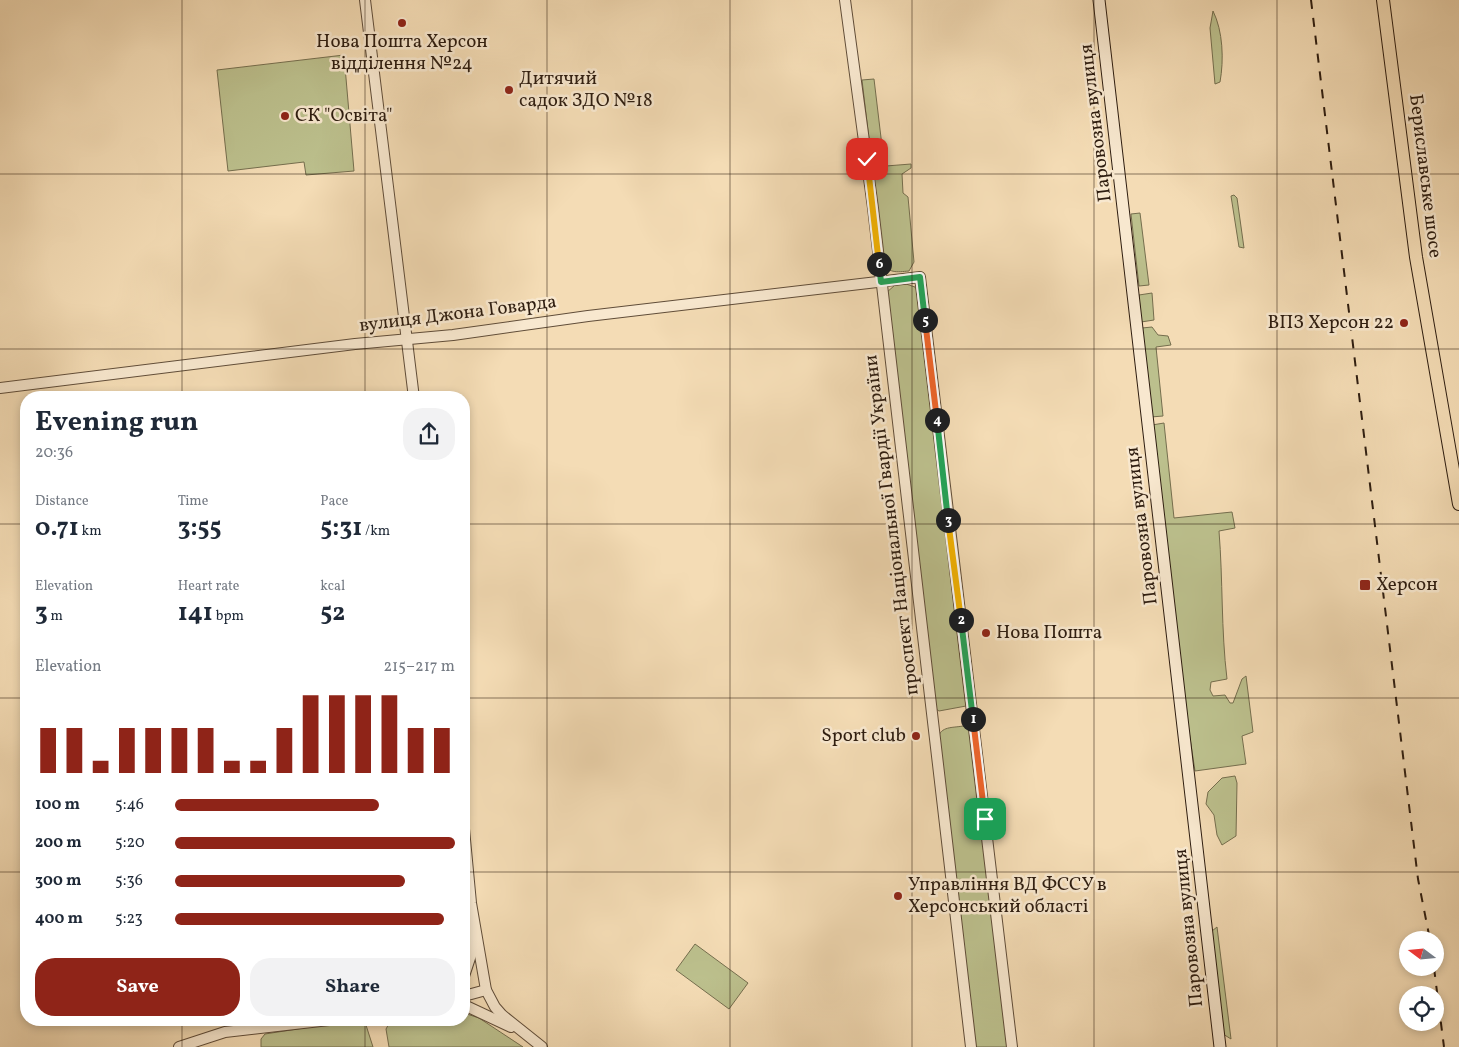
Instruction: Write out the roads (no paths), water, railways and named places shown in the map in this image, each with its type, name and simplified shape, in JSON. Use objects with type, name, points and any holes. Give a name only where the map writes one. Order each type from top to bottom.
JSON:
[{"type":"main road","name":"Паровозна вулиця","points":[[1099,0],[1220,1047]]},
{"type":"main road","name":"Бериславське шосе","points":[[1383,0],[1416,257],[1459,504]]},
{"type":"street","points":[[365,0],[413,391]]},
{"type":"street","name":"проспект Національної Гвардії України","points":[[845,0],[881,282],[971,1047]]},
{"type":"street","name":"вулиця Джона Говарда","points":[[0,388],[920,277],[1012,1047]]},
{"type":"street","points":[[470,892],[486,990],[494,1007],[542,1047]]},
{"type":"street","points":[[470,909],[471,903]]},
{"type":"street","points":[[470,944],[470,958]]},
{"type":"street","points":[[470,994],[486,990]]},
{"type":"street","points":[[470,1008],[521,1031]]},
{"type":"street","points":[[179,1047],[225,1032],[277,1026]]},
{"type":"railway","points":[[1311,0],[1418,879],[1428,931]]},
{"type":"railway","points":[[1435,976],[1444,1047]]},
{"type":"place","name":"Нова Пошта Херсон відділення №24","points":[[402,23]]},
{"type":"place","name":"Дитячий садок ЗДО №18","points":[[509,90]]},
{"type":"place","name":"СК \"Освіта\"","points":[[285,116]]},
{"type":"place","name":"ВПЗ Херсон 22","points":[[1404,323]]},
{"type":"place","name":"Херсон","points":[[1365,585]]},
{"type":"place","name":"Нова Пошта","points":[[986,633]]},
{"type":"place","name":"Sport club","points":[[916,736]]},
{"type":"place","name":"Управління ВД ФССУ в Херсонський області","points":[[898,896]]}]
